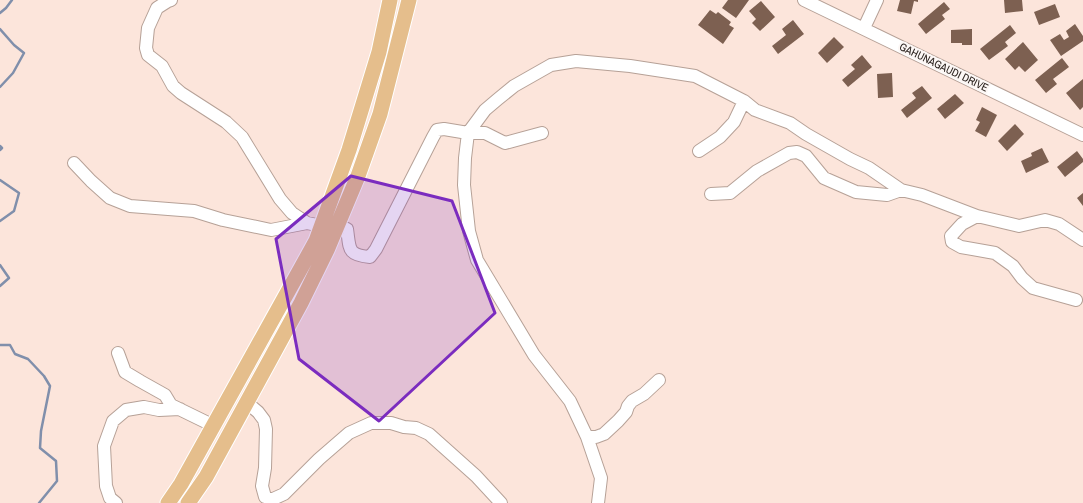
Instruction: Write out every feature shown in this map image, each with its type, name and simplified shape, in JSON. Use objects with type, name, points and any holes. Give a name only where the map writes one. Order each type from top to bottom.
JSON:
[{"type":"main road","points":[[168,503],[181,484],[214,426],[316,241],[349,150],[379,52],[390,0]]},
{"type":"main road","points":[[188,503],[206,477],[301,303],[327,250],[358,176],[380,114],[410,0]]},
{"type":"street","points":[[171,0],[168,0],[157,8],[148,28],[146,48],[148,55],[162,66],[173,86],[181,93],[226,122],[242,138],[280,199],[292,213],[307,223]]},
{"type":"street","name":"GAHUNAGAUDI DRIVE","points":[[804,0],[1083,135]]},
{"type":"street","points":[[864,28],[877,0]]},
{"type":"street","points":[[598,503],[601,478],[587,437],[570,401],[534,355],[477,260],[469,231],[464,185],[468,133],[484,110],[514,86],[551,65],[576,61],[630,66],[695,76],[744,101],[755,110],[790,123],[806,134],[869,168],[901,190],[922,195],[977,216],[1019,226],[1045,220],[1058,224],[1083,240]]},
{"type":"street","points":[[699,151],[720,137],[734,122],[744,101]]},
{"type":"street","points":[[74,163],[110,198],[130,206],[194,211],[224,220],[271,230],[307,223],[322,226],[338,225],[347,229],[350,249],[358,256],[370,258],[437,130],[444,129],[468,133],[485,133],[505,143],[542,133]]},
{"type":"street","points":[[711,194],[730,193],[757,171],[789,153],[797,152],[806,156],[824,178],[856,192],[887,195],[901,190]]},
{"type":"street","points":[[977,216],[962,224],[951,236],[952,242],[962,247],[996,253],[1013,266],[1022,278],[1034,288],[1076,300]]},
{"type":"street","points":[[118,353],[125,372],[165,395],[171,405],[214,426]]},
{"type":"street","points":[[587,437],[604,434],[622,417],[632,401],[644,394],[658,380]]},
{"type":"street","points":[[246,402],[258,412],[264,420],[266,429],[265,468],[262,486],[264,500],[273,499],[284,494],[348,433],[371,423],[391,423],[416,428],[429,434],[476,476],[501,503]]},
{"type":"street","points":[[116,503],[110,498],[106,486],[104,446],[112,421],[126,410],[144,407],[159,410],[180,409]]},
{"type":"highlighted area","points":[[351,176],[452,201],[495,313],[379,421],[299,359],[276,239]]},
{"type":"building","points":[[728,0],[749,0],[736,18],[722,8]]},
{"type":"building","points":[[900,0],[918,0],[918,2],[914,1],[911,14],[897,11]]},
{"type":"building","points":[[1004,0],[1022,0],[1023,11],[1005,13]]},
{"type":"building","points":[[761,1],[775,17],[760,31],[752,23],[756,19],[749,11]]},
{"type":"building","points":[[944,2],[950,9],[942,15],[945,19],[926,34],[918,24]]},
{"type":"building","points":[[1055,4],[1060,17],[1039,25],[1034,12]]},
{"type":"building","points":[[710,10],[716,14],[718,12],[731,22],[729,25],[734,28],[723,44],[698,25]]},
{"type":"building","points":[[793,20],[804,34],[778,54],[772,46],[786,35],[782,29]]},
{"type":"building","points":[[1075,24],[1083,36],[1083,41],[1061,56],[1050,40],[1060,34],[1064,40],[1069,37],[1066,31]]},
{"type":"building","points":[[1010,25],[1016,33],[1005,42],[1008,46],[989,60],[980,49]]},
{"type":"building","points":[[972,29],[972,45],[951,43],[951,30]]},
{"type":"building","points":[[834,37],[844,47],[827,63],[818,53]]},
{"type":"building","points":[[1023,42],[1038,60],[1025,72],[1019,66],[1015,70],[1005,59]]},
{"type":"building","points":[[862,55],[872,67],[848,87],[842,80],[855,69],[851,65]]},
{"type":"building","points":[[1062,58],[1069,67],[1053,79],[1057,84],[1046,93],[1035,80]]},
{"type":"building","points":[[892,73],[893,97],[878,98],[877,74]]},
{"type":"building","points":[[1083,79],[1083,107],[1080,110],[1066,93]]},
{"type":"building","points":[[922,86],[932,98],[907,118],[901,110],[916,98],[912,93]]},
{"type":"building","points":[[955,94],[964,103],[945,119],[937,109]]},
{"type":"building","points":[[982,107],[997,115],[986,137],[975,131],[980,122],[976,120]]},
{"type":"building","points":[[1015,124],[1024,134],[1007,151],[998,141]]},
{"type":"building","points":[[1042,148],[1049,162],[1026,173],[1021,161],[1032,156],[1031,153]]},
{"type":"building","points":[[1077,151],[1083,159],[1083,162],[1065,177],[1057,167]]},
{"type":"building","points":[[1083,193],[1083,206],[1077,198]]},
{"type":"waterway","points":[[0,13],[12,0]]},
{"type":"waterway","points":[[0,29],[14,45],[24,53],[13,73],[0,87]]},
{"type":"waterway","points":[[0,146],[2,148],[0,150]]},
{"type":"waterway","points":[[0,180],[19,193],[14,211],[0,221]]},
{"type":"waterway","points":[[0,265],[9,278],[0,286]]},
{"type":"waterway","points":[[0,345],[10,345],[15,354],[28,359],[44,376],[50,386],[41,431],[40,448],[56,461],[57,481],[39,503]]}]
